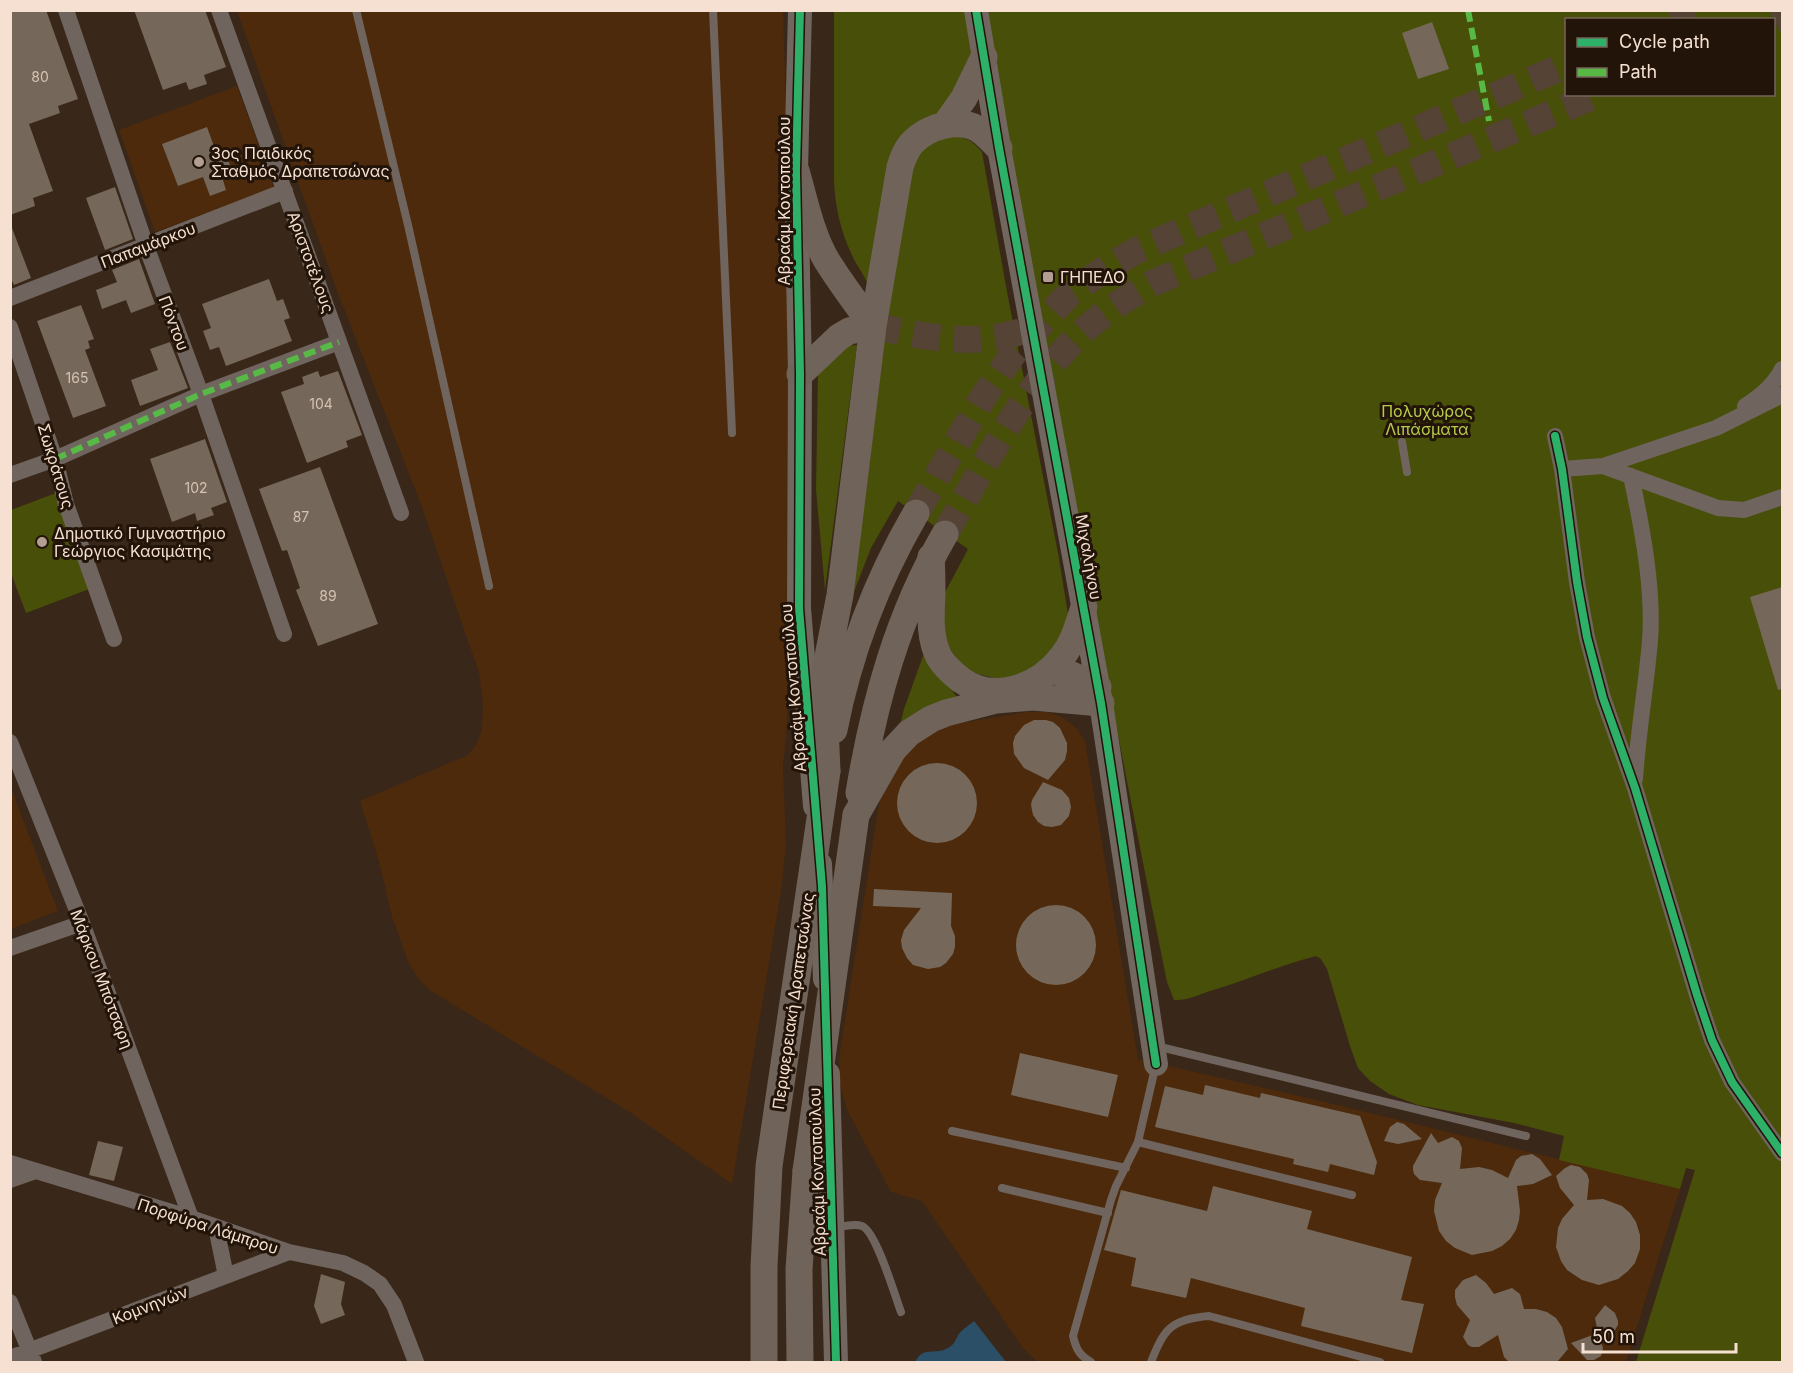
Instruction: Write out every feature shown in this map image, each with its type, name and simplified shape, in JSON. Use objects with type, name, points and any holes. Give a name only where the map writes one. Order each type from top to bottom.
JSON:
[{"type":"main road","points":[[945,125],[963,98],[984,57]]},
{"type":"main road","points":[[827,771],[823,682],[840,595],[873,326],[900,167],[905,153],[914,141],[930,130],[945,125],[964,124],[977,129],[999,148]]},
{"type":"main road","points":[[796,171],[810,219],[826,259],[849,295],[873,326]]},
{"type":"main road","points":[[800,374],[839,337],[849,331],[873,326]]},
{"type":"main road","name":"Περιφερειακή Δραπετσώνας","points":[[764,1362],[764,1267],[770,1166],[827,771],[851,660],[868,611],[889,562],[915,513]]},
{"type":"main road","points":[[800,1362],[799,1269],[806,1171],[856,815],[871,727],[902,624],[931,557],[945,534]]},
{"type":"main road","points":[[931,557],[930,616],[932,639],[939,657],[949,671],[967,684],[984,691],[1003,692],[1026,686],[1050,670],[1072,642],[1084,607]]},
{"type":"main road","points":[[1050,670],[1072,675],[1100,695]]},
{"type":"main road","points":[[856,815],[888,756],[903,738],[919,725],[937,716],[996,700],[1100,695]]},
{"type":"street","name":"Πόντου","points":[[66,10],[146,246],[201,394],[284,634]]},
{"type":"street","name":"Αριστοτέλους","points":[[219,10],[401,513]]},
{"type":"street","name":"Αβραάμ Κοντοπούλου","points":[[800,10],[796,171],[800,374],[799,608],[822,886],[836,1362]]},
{"type":"street","name":"Μιχαλήνου","points":[[976,10],[999,148],[1100,695],[1154,1054]]},
{"type":"street","name":"Παπαμάρκου","points":[[10,298],[285,191]]},
{"type":"street","name":"Σωκράτους","points":[[10,327],[55,459],[66,504],[114,639]]},
{"type":"street","points":[[10,475],[55,459],[201,394],[339,342]]},
{"type":"street","points":[[1707,431],[1761,396],[1778,378],[1782,369]]},
{"type":"street","points":[[1562,469],[1603,466],[1716,428],[1782,395]]},
{"type":"street","points":[[1555,436],[1587,637],[1603,698],[1635,788],[1712,1040],[1732,1082],[1782,1153]]},
{"type":"street","points":[[1603,466],[1718,508],[1744,510],[1782,497]]},
{"type":"street","points":[[1631,476],[1646,555],[1650,616],[1650,639],[1637,748],[1635,788]]},
{"type":"street","name":"Μάρκου Μπότσαρη","points":[[10,742],[82,923],[191,1218]]},
{"type":"street","points":[[10,948],[82,923]]},
{"type":"street","name":"Πορφύρα Λάμπρου","points":[[10,1164],[191,1218],[289,1252],[343,1263],[364,1273],[380,1284],[394,1305],[416,1362]]},
{"type":"street","points":[[10,1180],[33,1172]]},
{"type":"street","points":[[216,1227],[226,1276]]},
{"type":"street","name":"Κομνηνών","points":[[10,1358],[32,1357],[289,1252]]},
{"type":"street","points":[[10,1302],[32,1357]]},
{"type":"lane","points":[[356,10],[411,237],[489,586]]},
{"type":"lane","points":[[712,10],[732,434]]},
{"type":"lane","points":[[1402,442],[1407,472]]},
{"type":"lane","points":[[1091,1362],[1080,1356],[1073,1336],[1116,1186],[1138,1142],[1154,1054],[1526,1136]]},
{"type":"lane","points":[[952,1131],[1126,1168]]},
{"type":"lane","points":[[1138,1142],[1352,1195]]},
{"type":"lane","points":[[1002,1188],[1108,1213]]},
{"type":"lane","points":[[832,1228],[855,1225],[867,1229],[876,1243],[901,1312]]},
{"type":"lane","points":[[1151,1362],[1160,1339],[1173,1325],[1190,1318],[1209,1316],[1380,1362]]},
{"type":"shaded area","points":[[237,11],[783,11],[787,140],[789,554],[787,725],[783,766],[786,845],[781,891],[732,1184],[628,1111],[431,991],[420,981],[409,964],[392,917],[380,865],[360,801],[468,755],[476,745],[482,730],[483,704],[479,673],[422,507],[337,291]]},
{"type":"shaded area","points":[[237,86],[274,188],[155,232],[119,130]]},
{"type":"shaded area","points":[[1027,712],[1047,712],[1064,718],[1077,729],[1085,741],[1138,1059],[1325,1102],[1680,1189],[1626,1362],[1037,1362],[1023,1348],[922,1201],[891,1192],[847,1110],[840,1084],[839,1059],[878,809],[888,774],[922,736],[949,725]]},
{"type":"shaded area","points":[[11,788],[58,911],[10,929]]},
{"type":"green space","points":[[834,11],[971,11],[976,46],[955,103],[918,129],[872,292],[847,243],[836,202]]},
{"type":"green space","name":"Πολυχώρος Λιπάσματα","points":[[985,11],[1782,11],[1782,1362],[1636,1362],[1695,1170],[1686,1168],[1680,1189],[1559,1160],[1564,1136],[1514,1123],[1418,1105],[1389,1094],[1370,1081],[1358,1068],[1327,969],[1321,959],[1316,956],[1183,1000],[1174,1000],[1167,982],[1073,497]]},
{"type":"green space","points":[[942,135],[964,138],[982,152],[1068,614],[1066,631],[1046,659],[1013,678],[994,678],[964,668],[941,637],[941,600],[968,549],[898,501],[871,548],[852,597],[902,189],[914,151]]},
{"type":"green space","points":[[857,345],[825,590],[816,490],[818,371],[846,346]]},
{"type":"green space","name":"Δημοτικό Γυμναστήριο Γεώργιος Κασιμάτης","points":[[56,493],[92,588],[26,613],[11,573],[11,510]]},
{"type":"green space","points":[[928,642],[946,683],[957,697],[897,737],[904,709]]},
{"type":"water","points":[[974,1321],[1006,1362],[915,1362],[926,1352],[943,1350],[950,1346],[960,1332]]},
{"type":"building","points":[[10,10],[46,10],[78,99],[58,106],[60,113],[29,124],[53,191],[33,198],[35,206],[10,215]]},
{"type":"building","points":[[134,10],[205,10],[226,67],[204,75],[207,84],[189,90],[186,82],[163,90]]},
{"type":"building","points":[[1432,22],[1449,69],[1418,79],[1402,33]]},
{"type":"building","name":"3ος Παιδικός Σταθμός Δραπετσώνας","points":[[207,127],[216,152],[224,149],[233,173],[222,177],[226,190],[210,196],[203,177],[178,186],[162,144]]},
{"type":"building","points":[[115,187],[133,239],[105,250],[86,198]]},
{"type":"building","points":[[10,228],[12,228],[31,278],[14,285],[10,277]]},
{"type":"building","points":[[139,259],[155,304],[131,313],[126,300],[102,309],[96,290],[117,282],[112,270]]},
{"type":"building","points":[[269,279],[277,301],[283,299],[290,318],[284,320],[292,341],[226,366],[219,347],[210,350],[203,331],[211,328],[202,304]]},
{"type":"building","points":[[81,305],[94,339],[88,341],[90,348],[85,350],[106,406],[73,418],[37,321]]},
{"type":"building","points":[[170,342],[188,388],[140,406],[131,380],[158,370],[150,349]]},
{"type":"building","points":[[318,371],[320,377],[338,371],[362,435],[346,441],[348,447],[307,463],[281,392],[304,384],[302,377]]},
{"type":"building","points":[[205,439],[227,502],[211,508],[214,515],[197,521],[195,513],[172,522],[150,459]]},
{"type":"building","points":[[320,467],[378,624],[318,646],[296,590],[300,588],[287,550],[282,551],[259,489]]},
{"type":"building","points":[[1782,587],[1782,689],[1778,690],[1750,597]]},
{"type":"building","points":[[1034,720],[1053,722],[1060,728],[1067,743],[1065,760],[1048,780],[1024,768],[1014,754],[1015,736],[1024,725]]},
{"type":"building","points":[[937,763],[952,766],[965,775],[974,788],[977,803],[974,818],[965,831],[952,840],[937,843],[922,840],[909,831],[900,818],[897,803],[900,788],[909,775],[922,766]]},
{"type":"building","points":[[1043,782],[1062,790],[1069,798],[1071,807],[1069,816],[1061,825],[1044,826],[1033,815],[1032,800]]},
{"type":"building","points":[[874,889],[952,893],[951,926],[955,936],[955,947],[946,963],[940,967],[928,969],[913,965],[902,948],[901,940],[904,930],[921,908],[873,906]]},
{"type":"building","points":[[1048,905],[1064,905],[1085,916],[1096,937],[1096,953],[1085,974],[1064,985],[1048,985],[1034,979],[1022,967],[1016,953],[1016,937],[1022,923],[1034,911]]},
{"type":"building","points":[[1020,1053],[1118,1075],[1108,1117],[1011,1095]]},
{"type":"building","points":[[1205,1085],[1260,1098],[1261,1093],[1360,1116],[1377,1162],[1374,1175],[1330,1164],[1328,1172],[1293,1164],[1294,1159],[1155,1127],[1165,1086],[1203,1095]]},
{"type":"building","points":[[1397,1122],[1404,1124],[1422,1139],[1398,1144],[1384,1141],[1390,1127]]},
{"type":"building","points":[[1431,1133],[1438,1143],[1452,1137],[1459,1141],[1462,1148],[1460,1169],[1479,1167],[1492,1170],[1508,1178],[1516,1160],[1521,1156],[1532,1154],[1540,1159],[1552,1175],[1533,1184],[1517,1186],[1519,1220],[1516,1230],[1502,1246],[1492,1251],[1472,1255],[1455,1248],[1439,1231],[1434,1211],[1435,1200],[1442,1183],[1420,1180],[1413,1170]]},
{"type":"building","points":[[98,1141],[123,1147],[114,1181],[89,1175]]},
{"type":"building","points":[[1571,1165],[1580,1167],[1587,1174],[1589,1180],[1587,1200],[1603,1199],[1622,1206],[1636,1222],[1640,1235],[1640,1249],[1635,1263],[1618,1279],[1599,1285],[1582,1280],[1567,1270],[1561,1261],[1556,1247],[1558,1228],[1562,1219],[1574,1205],[1560,1188],[1556,1176]]},
{"type":"building","points":[[1213,1186],[1312,1211],[1307,1229],[1412,1257],[1401,1300],[1424,1304],[1412,1353],[1301,1326],[1305,1308],[1191,1278],[1186,1298],[1131,1286],[1136,1258],[1104,1250],[1121,1190],[1207,1211]]},
{"type":"building","points":[[321,1274],[345,1282],[341,1304],[345,1315],[321,1324],[314,1306]]},
{"type":"building","points":[[1476,1275],[1494,1294],[1512,1288],[1520,1294],[1524,1309],[1547,1312],[1556,1318],[1562,1327],[1568,1349],[1557,1362],[1509,1362],[1504,1357],[1498,1335],[1479,1347],[1468,1345],[1463,1337],[1470,1320],[1457,1305],[1455,1290],[1463,1280]]},
{"type":"building","points":[[1605,1305],[1615,1313],[1618,1325],[1615,1330],[1600,1339],[1603,1348],[1601,1356],[1594,1360],[1587,1360],[1571,1343],[1598,1333],[1595,1318]]},
{"type":"tunnel","points":[[1676,18],[1693,10]]},
{"type":"tunnel","points":[[1775,20],[1782,16]]},
{"type":"tunnel","points":[[916,513],[984,396],[1013,354],[1070,293],[1137,250],[1565,65]]},
{"type":"tunnel","points":[[945,534],[1029,393],[1071,343],[1116,305],[1153,283],[1593,96]]},
{"type":"tunnel","points":[[873,326],[955,339],[996,337],[1037,326]]},
{"type":"marked path","points":[[1468,10],[1489,121]]},
{"type":"marked path","points":[[55,459],[201,394],[339,342]]},
{"type":"cycle path","points":[[800,10],[796,171],[800,374],[799,608],[822,886],[836,1362]]},
{"type":"cycle path","points":[[976,10],[999,148],[1101,703],[1156,1064]]},
{"type":"cycle path","points":[[1555,436],[1587,637],[1603,698],[1635,788],[1697,995],[1712,1040],[1732,1082],[1782,1153]]},
{"type":"place","name":"3ος Παιδικός Σταθμός Δραπετσώνας","points":[[199,162]]},
{"type":"place","name":"ΓΗΠΕΔΟ","points":[[1048,277]]},
{"type":"place","name":"Δημοτικό Γυμναστήριο Γεώργιος Κασιμάτης","points":[[42,542]]}]
